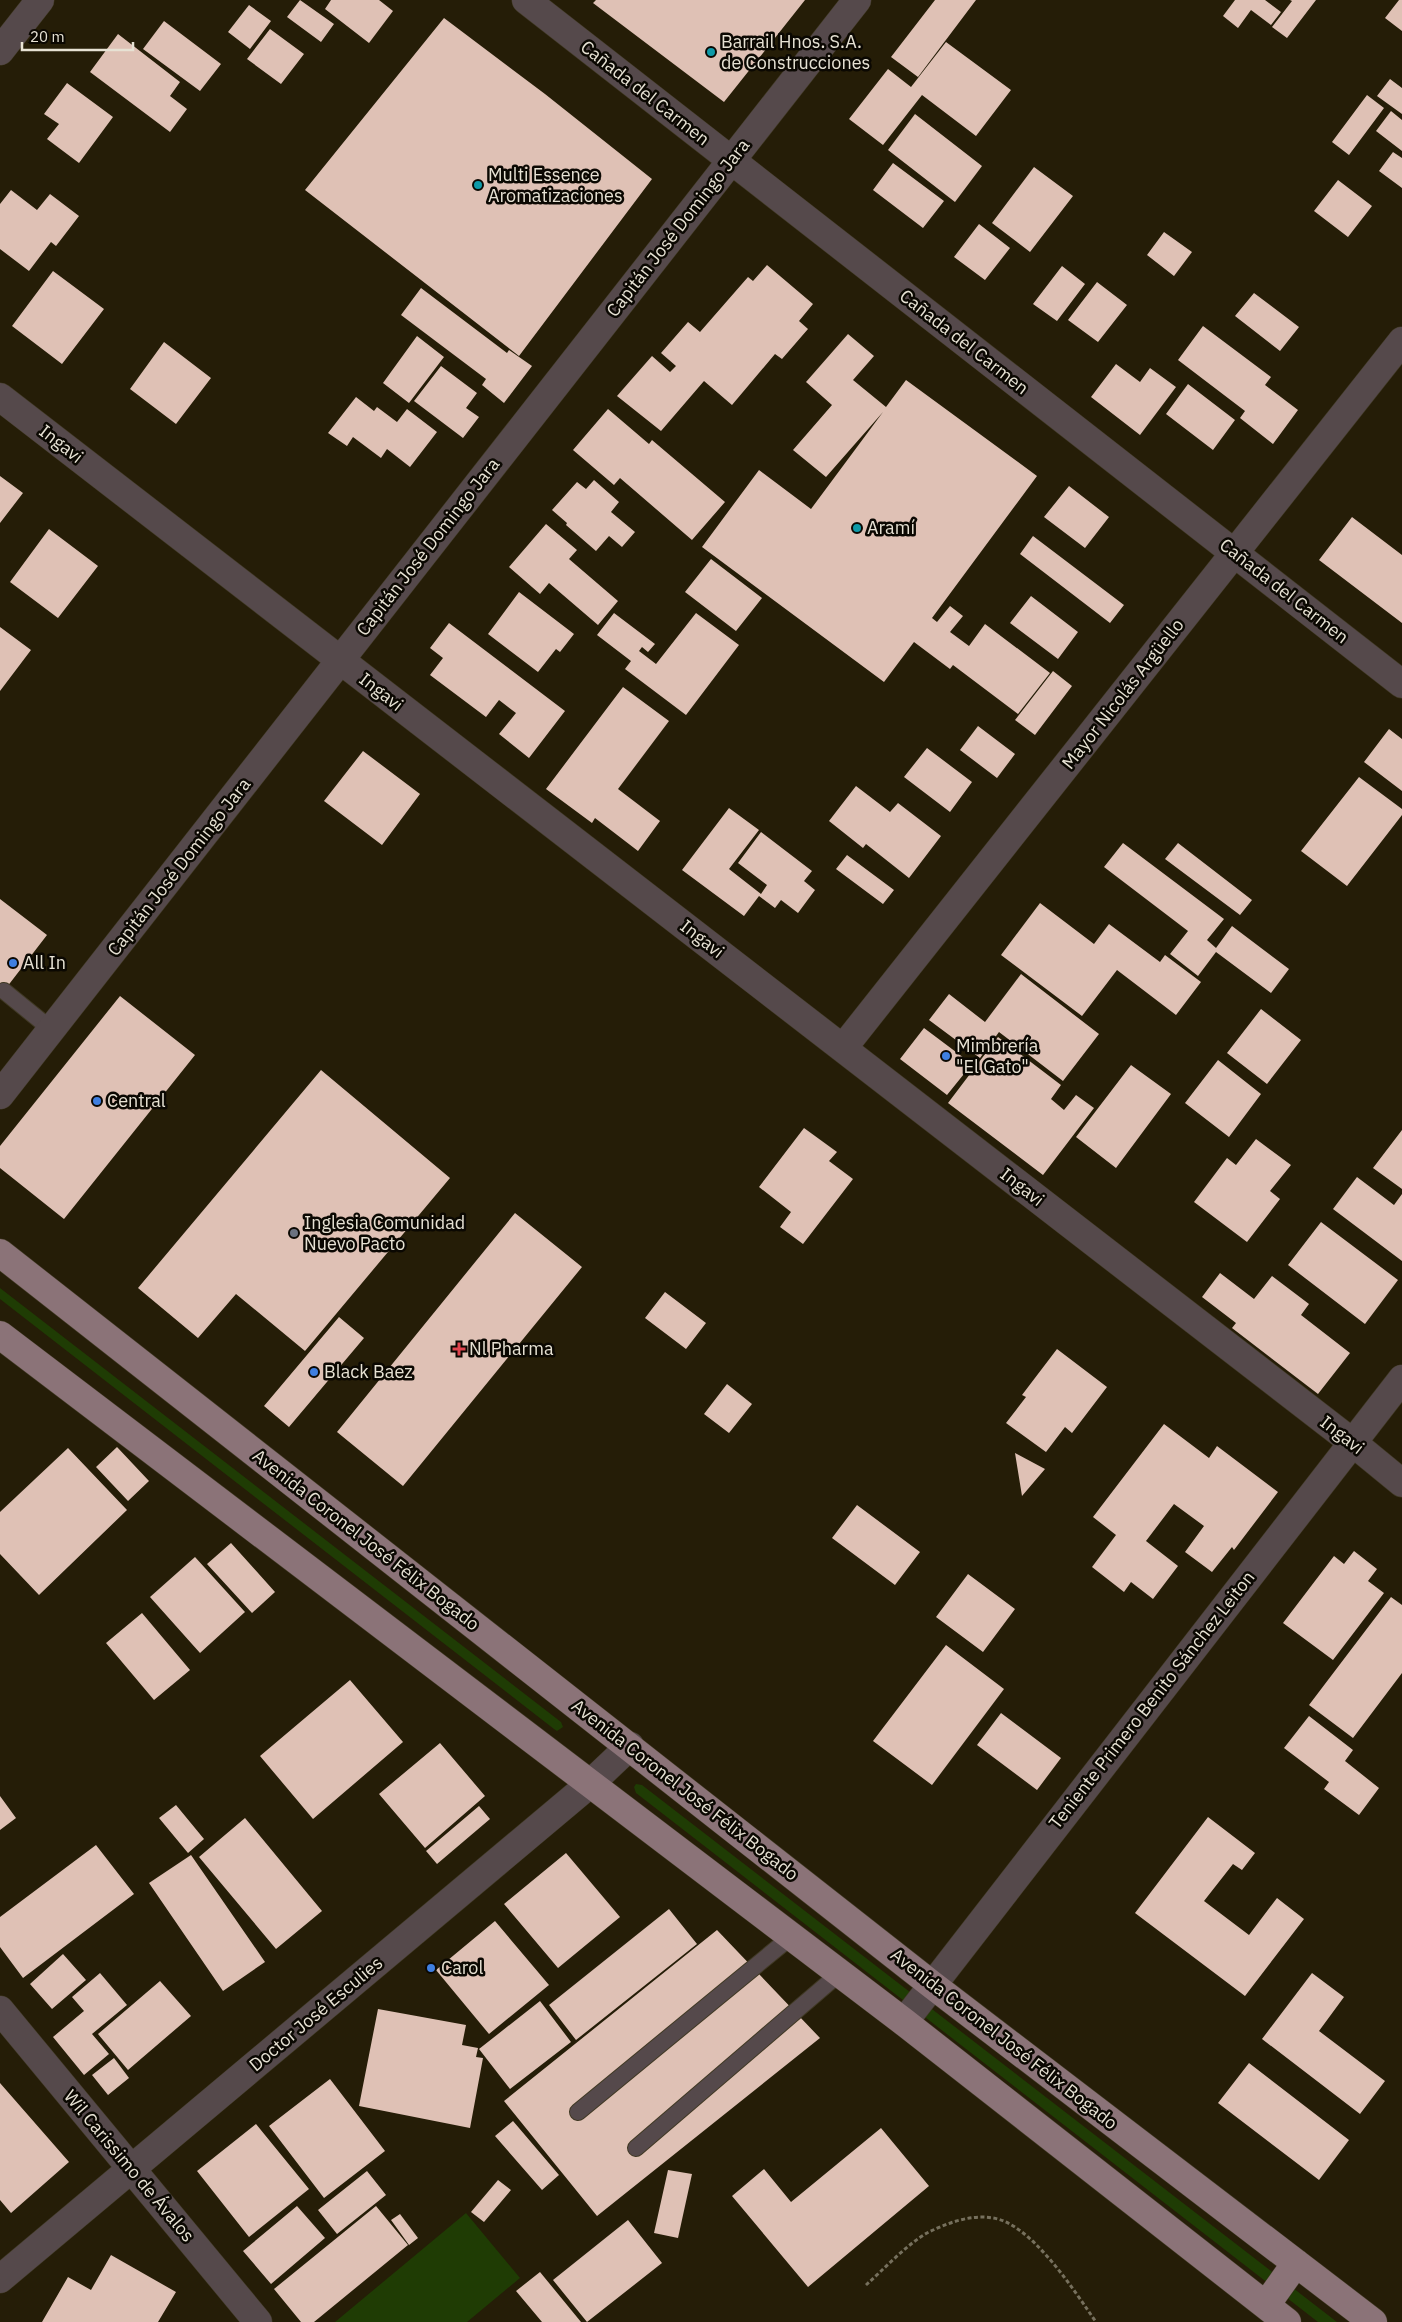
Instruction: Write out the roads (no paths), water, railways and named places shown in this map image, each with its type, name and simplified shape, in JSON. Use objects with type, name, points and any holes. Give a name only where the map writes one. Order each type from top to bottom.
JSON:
[{"type":"main road","name":"Avenida Coronel José Félix Bogado","points":[[0,1253],[931,1984],[1373,2322]]},
{"type":"main road","points":[[0,1335],[792,1936],[1288,2322]]},
{"type":"main road","points":[[1266,2305],[1296,2263]]},
{"type":"street","points":[[0,51],[40,0]]},
{"type":"street","name":"Cañada del Carmen","points":[[526,0],[1402,684]]},
{"type":"street","name":"Capitán José Domingo Jara","points":[[0,1095],[857,0]]},
{"type":"street","name":"Mayor Nicolás Argüello","points":[[843,1048],[1402,341]]},
{"type":"street","name":"Ingavi","points":[[0,397],[1352,1442],[1402,1483]]},
{"type":"street","name":"Teniente Primero Benito Sánchez Leiton","points":[[904,2022],[931,1984],[1402,1379]]},
{"type":"street","name":"Doctor José Esculies","points":[[0,2279],[591,1783],[630,1746]]},
{"type":"street","name":"Wil Carissimo de Ávalos","points":[[0,2010],[258,2322]]},
{"type":"lane","points":[[4,990],[52,1030]]},
{"type":"lane","points":[[578,2112],[792,1936]]},
{"type":"lane","points":[[636,2148],[840,1973]]},
{"type":"place","name":"Barrail Hnos. S.A. de Construcciones","points":[[711,52]]},
{"type":"place","name":"Multi Essence Aromatizaciones","points":[[478,185]]},
{"type":"place","name":"Aramí","points":[[857,528]]},
{"type":"place","name":"All In","points":[[13,963]]},
{"type":"place","name":"Mimbrería \"El Gato\"","points":[[946,1056]]},
{"type":"place","name":"Central","points":[[97,1101]]},
{"type":"place","name":"Inglesia Comunidad Nuevo Pacto","points":[[294,1233]]},
{"type":"place","name":"Nl Pharma","points":[[459,1349]]},
{"type":"place","name":"Black Baez","points":[[314,1372]]},
{"type":"place","name":"Carol","points":[[431,1968]]}]
